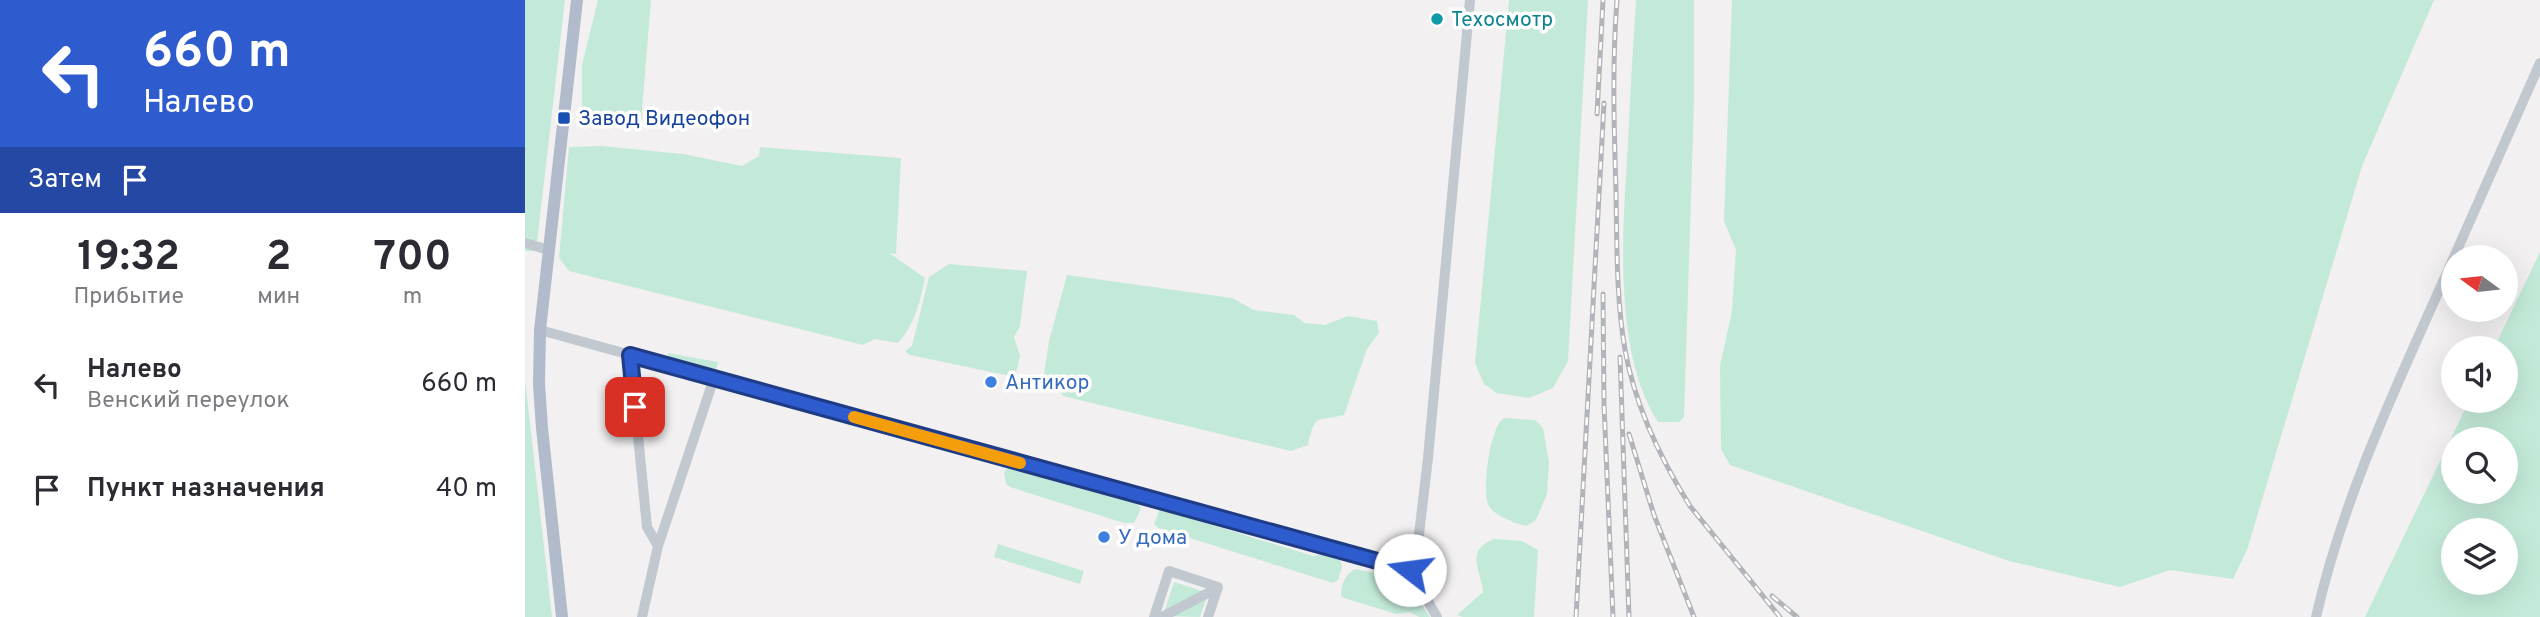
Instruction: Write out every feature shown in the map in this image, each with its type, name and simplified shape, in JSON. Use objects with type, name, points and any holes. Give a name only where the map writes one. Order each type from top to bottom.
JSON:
[{"type":"main road","points":[[562,617],[541,417],[540,330],[577,0]]},
{"type":"street","points":[[1410,570],[1416,560],[1428,458],[1470,0]]},
{"type":"street","points":[[2523,103],[2540,54]]},
{"type":"street","points":[[2460,245],[2540,63]]},
{"type":"street","points":[[2523,103],[2540,70]]},
{"type":"street","points":[[525,243],[549,250]]},
{"type":"street","points":[[2316,617],[2332,554],[2360,472],[2441,288]]},
{"type":"street","points":[[540,330],[1410,570],[1437,617]]},
{"type":"street","points":[[630,355],[647,527],[658,546]]},
{"type":"street","points":[[642,617],[658,546],[714,378]]},
{"type":"street","points":[[1154,617],[1169,571],[1218,587],[1208,617]]},
{"type":"street","points":[[1162,617],[1208,593],[1215,595]]},
{"type":"green space","points":[[525,0],[565,0],[536,251],[525,251]]},
{"type":"green space","points":[[598,0],[651,0],[641,122],[582,121],[582,65]]},
{"type":"green space","points":[[1509,0],[1588,0],[1568,361],[1553,388],[1529,398],[1497,393],[1484,384],[1475,363]]},
{"type":"green space","points":[[1636,0],[1694,0],[1694,102],[1684,417],[1679,422],[1658,422],[1643,393],[1633,360],[1627,324],[1624,212]]},
{"type":"green space","points":[[1732,0],[2434,0],[2362,166],[2247,550],[2233,579],[2170,570],[2120,587],[2009,561],[1730,465],[1721,449],[1720,366],[1732,311],[1736,250],[1724,221]]},
{"type":"green space","points":[[602,146],[683,154],[742,166],[759,156],[760,147],[901,158],[896,254],[889,253],[925,278],[919,304],[909,328],[898,343],[875,339],[863,345],[569,271],[559,258],[569,147]]},
{"type":"green space","points":[[2540,252],[2540,617],[2365,617],[2441,459],[2441,504],[2518,504],[2518,427],[2456,427],[2463,413],[2518,413],[2518,336],[2500,336],[2506,322],[2518,322],[2518,298]]},
{"type":"green space","points":[[949,264],[1027,271],[1020,326],[1014,337],[1020,356],[1015,377],[910,355],[905,351],[912,346],[929,277]]},
{"type":"green space","points":[[1067,275],[1232,298],[1254,310],[1294,315],[1305,323],[1325,325],[1348,316],[1377,321],[1379,333],[1367,349],[1344,415],[1315,423],[1308,445],[1291,451],[1063,396],[1058,386],[1043,381],[1049,341]]},
{"type":"green space","points":[[668,353],[718,362],[715,373],[668,360]]},
{"type":"green space","points":[[525,379],[552,617],[525,617]]},
{"type":"green space","points":[[1504,418],[1535,420],[1543,428],[1549,462],[1547,494],[1536,520],[1526,526],[1495,512],[1488,504],[1486,496],[1491,445],[1499,423]]},
{"type":"green space","points":[[1009,467],[1136,503],[1141,509],[1134,523],[1124,523],[1010,487],[1006,484],[1004,472]]},
{"type":"green space","points":[[1160,509],[1313,556],[1323,554],[1340,560],[1342,567],[1338,580],[1333,583],[1158,528],[1154,524]]},
{"type":"green space","points":[[1494,539],[1522,541],[1538,550],[1534,617],[1457,615],[1483,592],[1477,555],[1479,549]]},
{"type":"green space","points":[[998,544],[1084,571],[1080,584],[994,557]]},
{"type":"green space","points":[[1356,569],[1401,579],[1407,583],[1430,617],[1419,617],[1410,612],[1396,614],[1344,598],[1341,596],[1344,580]]},
{"type":"green space","points":[[1174,582],[1208,593],[1200,617],[1163,616]]},
{"type":"railway","points":[[1597,114],[1603,0]]},
{"type":"railway","points":[[1617,0],[1614,48],[1617,270],[1622,330],[1629,371],[1650,431],[1690,506],[1780,617]]},
{"type":"railway","points":[[1576,617],[1604,103]]},
{"type":"railway","points":[[1603,294],[1604,404],[1613,617]]},
{"type":"railway","points":[[1620,357],[1629,617]]},
{"type":"railway","points":[[1629,434],[1654,515],[1694,617]]},
{"type":"railway","points":[[1772,596],[1797,617]]},
{"type":"slow traffic","points":[[854,417],[1020,463]]},
{"type":"place","name":"Техосмотр","points":[[1437,19]]},
{"type":"place","name":"Завод Видеофон","points":[[564,118]]},
{"type":"place","name":"Антикор","points":[[991,382]]},
{"type":"place","name":"У дома","points":[[1104,537]]},
{"type":"route","points":[[635,407],[630,355],[1410,570]]}]
